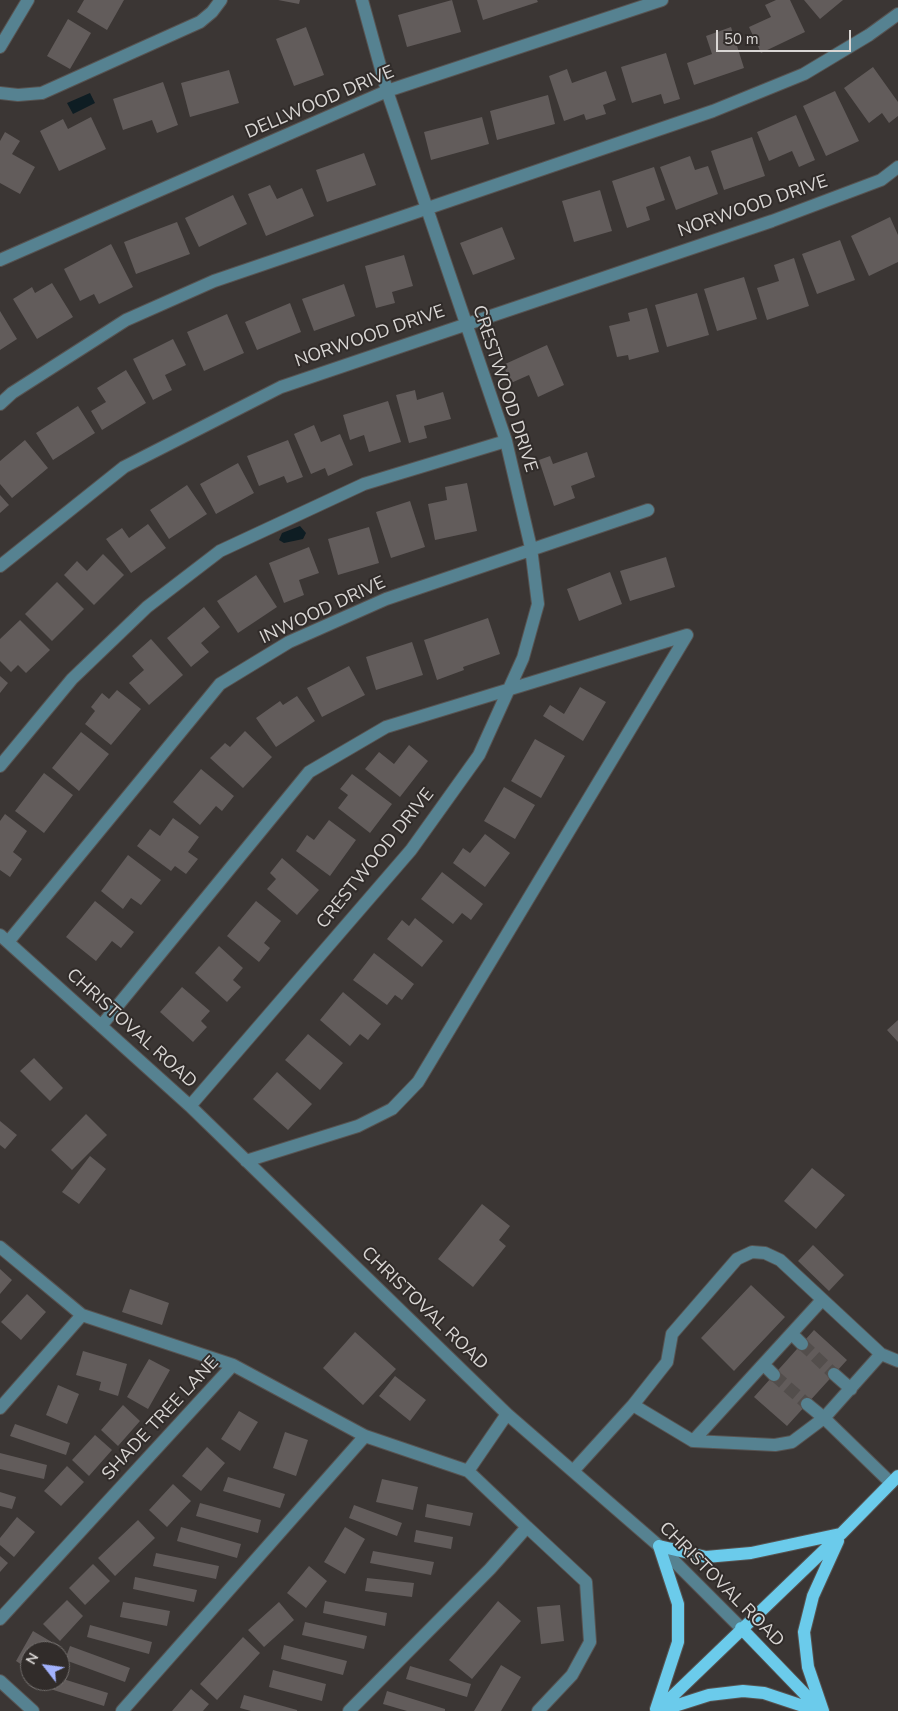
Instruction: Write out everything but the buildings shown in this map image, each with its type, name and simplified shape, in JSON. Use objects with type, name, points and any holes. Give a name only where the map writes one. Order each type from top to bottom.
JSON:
[{"type":"main road","points":[[657,1711],[741,1628],[841,1534],[894,1479]]},
{"type":"main road","points":[[659,1546],[706,1558],[759,1551],[841,1534]]},
{"type":"main road","points":[[822,1711],[808,1667],[804,1632],[813,1596],[841,1534]]},
{"type":"main road","points":[[657,1711],[678,1642],[678,1604],[659,1546]]},
{"type":"main road","name":"CHRISTOVAL ROAD","points":[[741,1628],[822,1711]]},
{"type":"main road","points":[[657,1711],[709,1695],[743,1691],[764,1694],[818,1711]]},
{"type":"street","points":[[0,47],[28,0]]},
{"type":"street","points":[[0,93],[18,95],[42,92],[200,22],[212,12],[221,0]]},
{"type":"street","name":"CRESTWOOD DRIVE","points":[[190,1106],[411,850],[479,755],[523,658],[538,604],[531,548],[506,441],[464,323],[387,91],[362,0]]},
{"type":"street","name":"DELLWOOD DRIVE","points":[[0,260],[387,91],[662,0]]},
{"type":"street","points":[[0,404],[12,393],[126,320],[214,281],[713,111],[804,74],[869,35],[898,14]]},
{"type":"street","name":"NORWOOD DRIVE","points":[[0,566],[124,467],[281,387],[464,323],[772,221],[880,180],[898,167]]},
{"type":"street","points":[[0,766],[72,679],[147,607],[220,551],[364,484],[506,441]]},
{"type":"street","name":"INWOOD DRIVE","points":[[4,939],[220,684],[289,642],[386,599],[531,548],[648,510]]},
{"type":"street","points":[[101,1026],[308,772],[386,727],[687,635],[418,1082],[392,1109],[358,1126],[246,1160]]},
{"type":"street","name":"CHRISTOVAL ROAD","points":[[4,939],[190,1106],[507,1414],[659,1546],[741,1628]]},
{"type":"street","points":[[0,1247],[82,1315],[233,1365]]},
{"type":"street","points":[[573,1471],[633,1405],[667,1362],[672,1334],[738,1259],[752,1252],[765,1254],[780,1260],[881,1354],[898,1361]]},
{"type":"street","points":[[693,1441],[822,1300]]},
{"type":"street","points":[[0,1408],[82,1315]]},
{"type":"street","points":[[792,1334],[802,1344]]},
{"type":"street","points":[[633,1405],[693,1441],[775,1445],[792,1442],[824,1418],[881,1354]]},
{"type":"street","name":"SHADE TREE LANE","points":[[0,1620],[233,1365],[365,1436],[468,1471],[586,1582],[590,1642],[572,1675],[538,1711]]},
{"type":"street","points":[[764,1365],[774,1375]]},
{"type":"street","points":[[834,1374],[851,1389]]},
{"type":"street","points":[[807,1404],[894,1479]]},
{"type":"street","points":[[468,1471],[507,1414]]},
{"type":"street","points":[[122,1711],[365,1436]]},
{"type":"street","points":[[349,1711],[490,1569],[527,1527]]},
{"type":"street","points":[[0,1681],[33,1711]]},
{"type":"shaded area","points":[[90,93],[95,103],[73,114],[67,103]]},
{"type":"shaded area","points":[[300,526],[306,533],[303,539],[284,543],[279,540],[282,533]]},
{"type":"tunnel","points":[[802,1344],[834,1374]]},
{"type":"tunnel","points":[[774,1375],[807,1404]]}]
